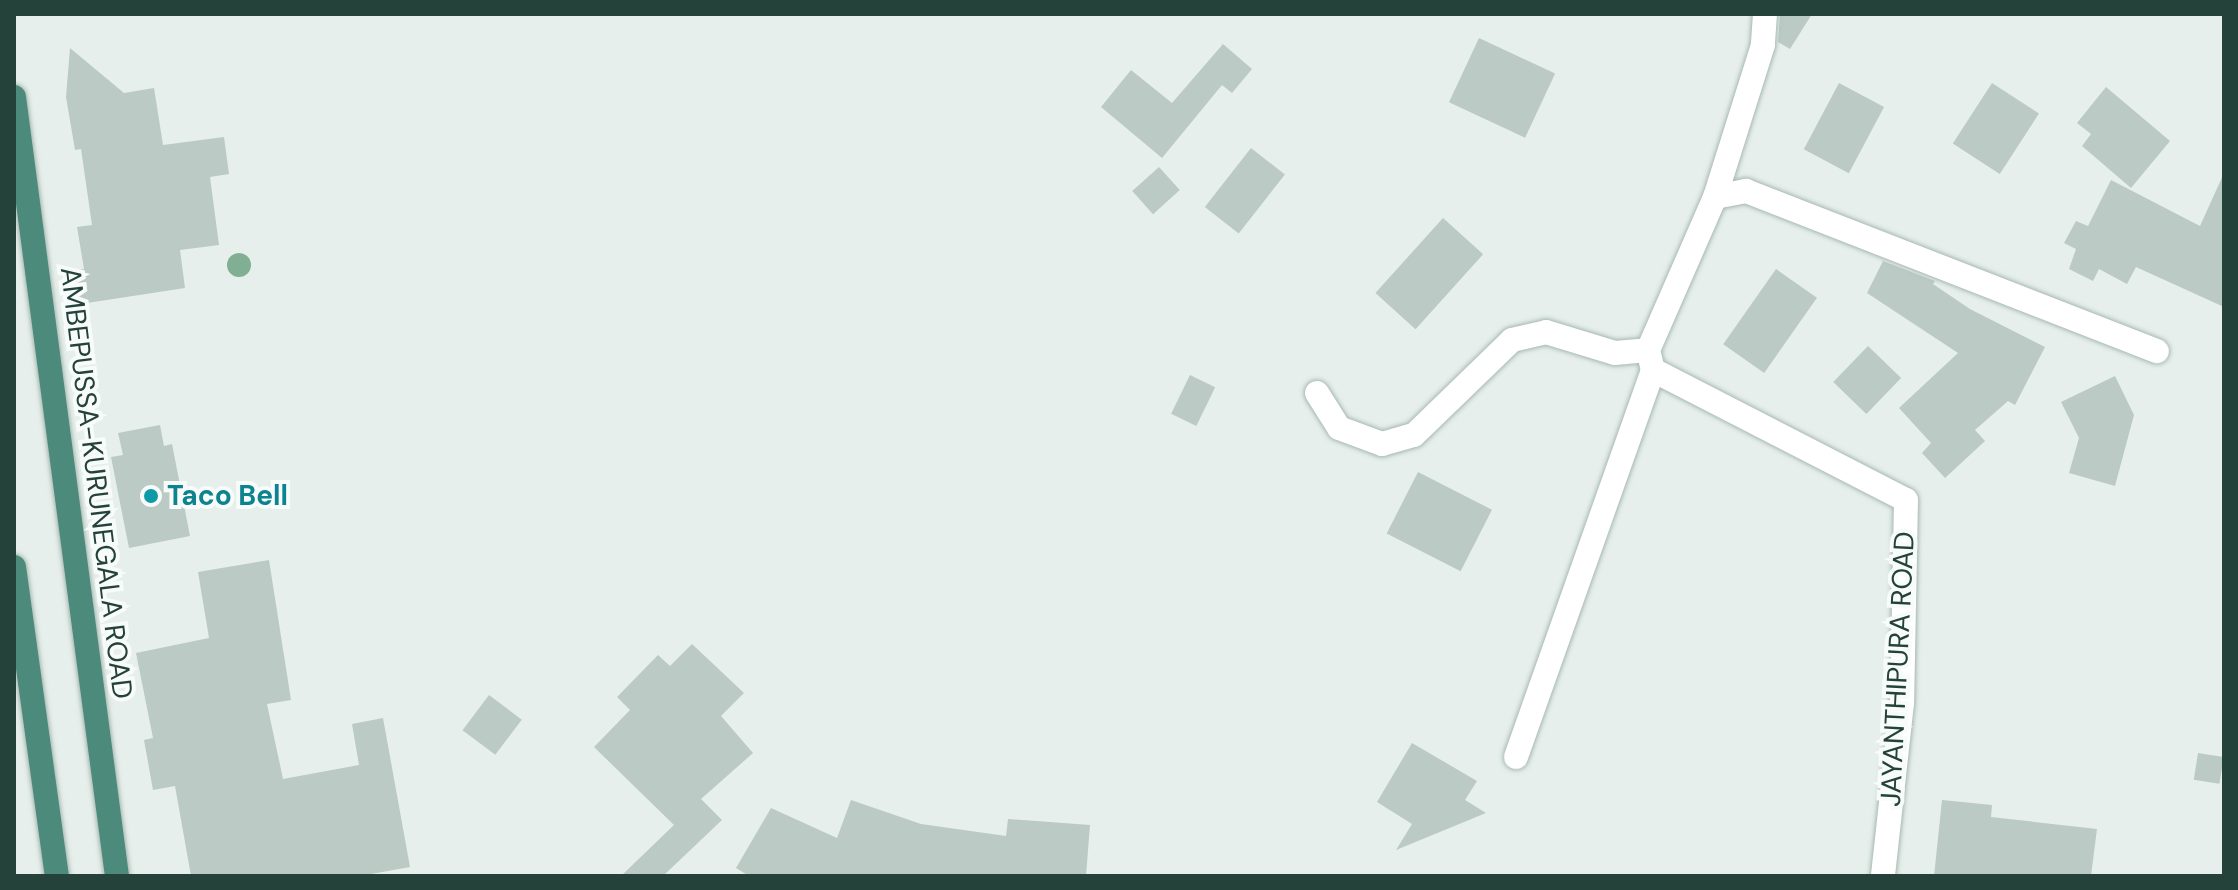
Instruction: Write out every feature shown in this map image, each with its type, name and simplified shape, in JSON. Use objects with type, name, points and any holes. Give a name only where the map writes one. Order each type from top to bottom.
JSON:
[{"type":"highway","name":"AMBEPUSSA-KURUNEGALA ROAD","points":[[14,97],[117,876]]},
{"type":"highway","points":[[14,567],[57,876]]},
{"type":"street","points":[[1516,757],[1650,360],[1715,197],[1763,45],[1765,14]]},
{"type":"street","points":[[1715,197],[1746,191],[2157,351]]},
{"type":"street","points":[[1317,393],[1339,428],[1382,444],[1414,435],[1512,340],[1546,332],[1650,360]]},
{"type":"street","name":"JAYANTHIPURA ROAD","points":[[1650,360],[1906,500],[1902,703],[1883,876]]},
{"type":"building","points":[[1780,14],[1812,14],[1790,49],[1778,42]]},
{"type":"building","points":[[1479,38],[1555,73],[1525,138],[1449,102]]},
{"type":"building","points":[[1223,44],[1252,69],[1232,93],[1222,85],[1162,158],[1101,107],[1131,70],[1172,103]]},
{"type":"building","points":[[70,48],[124,93],[154,88],[163,145],[224,137],[229,174],[210,177],[219,245],[180,250],[185,288],[74,305],[69,271],[84,269],[77,227],[92,225],[81,149],[75,150],[66,97]]},
{"type":"building","points":[[1839,83],[1884,107],[1849,173],[1804,149]]},
{"type":"building","points":[[1992,83],[2039,113],[2000,174],[1953,143]]},
{"type":"building","points":[[2106,87],[2170,141],[2131,188],[2082,146],[2091,134],[2077,123]]},
{"type":"building","points":[[1251,148],[1285,174],[1239,234],[1205,207]]},
{"type":"building","points":[[1159,167],[1180,190],[1153,214],[1132,191]]},
{"type":"building","points":[[2224,173],[2224,307],[2136,267],[2127,284],[2099,269],[2093,281],[2069,269],[2076,249],[2064,243],[2076,221],[2088,226],[2111,180],[2200,226]]},
{"type":"building","points":[[1443,218],[1483,254],[1416,329],[1375,293]]},
{"type":"building","points":[[1883,261],[1935,281],[1933,284],[1970,309],[2045,347],[2015,405],[2008,401],[1975,430],[1985,441],[1945,478],[1922,453],[1931,443],[1899,408],[1958,353],[1867,293]]},
{"type":"building","points":[[1776,269],[1817,298],[1764,373],[1723,344]]},
{"type":"building","points":[[1868,346],[1901,378],[1866,414],[1833,382]]},
{"type":"building","points":[[1190,375],[1215,387],[1196,426],[1171,414]]},
{"type":"building","points":[[2115,376],[2134,415],[2115,486],[2069,473],[2079,438],[2061,402]]},
{"type":"building","name":"Taco Bell","points":[[160,425],[164,446],[172,444],[190,536],[129,548],[111,457],[123,455],[118,433]]},
{"type":"building","points":[[1418,472],[1492,510],[1461,571],[1387,533]]},
{"type":"building","points":[[269,560],[291,700],[267,704],[283,779],[359,765],[352,724],[383,718],[410,867],[360,876],[191,876],[175,786],[153,790],[144,740],[153,738],[136,653],[209,638],[198,572]]},
{"type":"building","points":[[692,644],[744,693],[721,716],[753,753],[701,799],[722,820],[663,876],[621,876],[674,825],[594,747],[630,710],[617,697],[658,655],[670,666]]},
{"type":"building","points":[[489,695],[522,720],[495,755],[463,730]]},
{"type":"building","points":[[1412,743],[1477,781],[1465,800],[1486,813],[1396,850],[1412,824],[1377,802]]},
{"type":"building","points":[[2198,753],[2224,757],[2219,784],[2194,780]]},
{"type":"building","points":[[851,800],[921,824],[1006,836],[1008,819],[1090,825],[1086,876],[749,876],[736,868],[771,808],[837,838]]},
{"type":"building","points":[[1942,800],[1992,805],[1991,817],[2097,829],[2091,876],[1934,876]]},
{"type":"place","name":"Taco Bell","points":[[151,496]]}]
